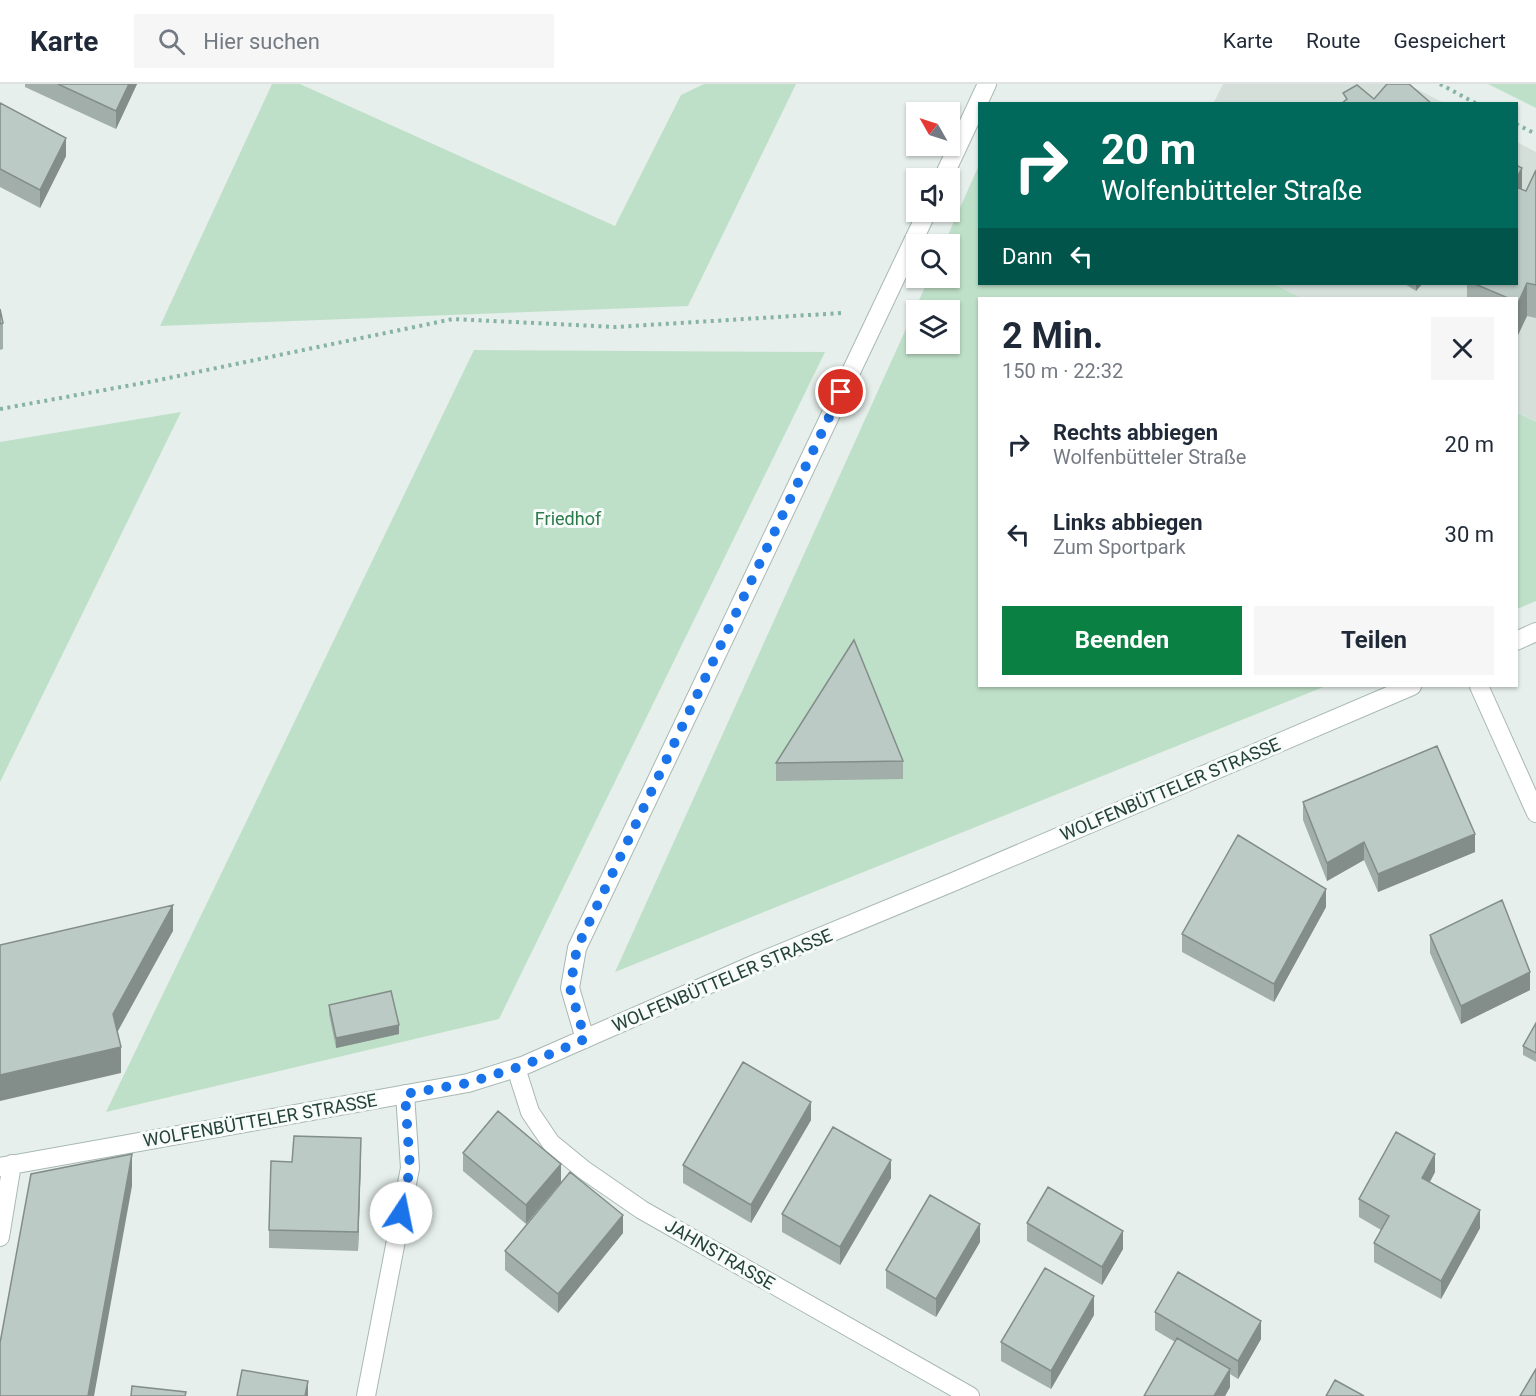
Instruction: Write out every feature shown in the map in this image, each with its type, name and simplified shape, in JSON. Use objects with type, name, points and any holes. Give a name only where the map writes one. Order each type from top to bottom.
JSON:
[{"type":"street","points":[[979,102],[987,84]]},
{"type":"street","points":[[948,168],[978,103]]},
{"type":"street","points":[[585,1039],[570,988],[577,948],[922,222]]},
{"type":"street","points":[[1518,639],[1536,632]]},
{"type":"street","name":"WOLFENBÜTTELER STRASSE","points":[[6,1166],[468,1083],[516,1068],[1410,687]]},
{"type":"street","points":[[1479,687],[1536,813]]},
{"type":"street","name":"JAHNSTRASSE","points":[[516,1068],[530,1112],[550,1143],[585,1170],[642,1210],[970,1396]]},
{"type":"street","points":[[366,1396],[410,1168],[405,1094]]},
{"type":"street","points":[[0,1237],[6,1166]]},
{"type":"path","points":[[1440,84],[1473,102]]},
{"type":"path","points":[[1518,125],[1536,134]]},
{"type":"path","points":[[0,409],[154,381],[453,319],[615,327],[880,311]]},
{"type":"shaded area","points":[[1223,84],[1407,84],[1442,102],[1214,102]]},
{"type":"shaded area","points":[[1518,143],[1536,152],[1536,422],[1518,413],[1518,297],[1300,297],[1275,285],[1518,285]]},
{"type":"green space","points":[[272,84],[300,84],[615,226],[681,95],[704,84],[796,84],[688,306],[160,326]]},
{"type":"green space","points":[[1488,84],[1536,84],[1536,108]]},
{"type":"green space","points":[[978,167],[978,285],[1275,285],[1300,297],[978,297],[978,687],[1324,687],[615,972],[906,329],[906,354],[960,354],[960,300],[919,300],[924,288],[960,288],[960,234],[948,234],[954,222],[960,222],[960,208]]},
{"type":"green space","name":"Friedhof","points":[[474,350],[825,352],[499,1019],[106,1112]]},
{"type":"green space","points":[[181,412],[0,782],[0,442]]},
{"type":"green space","points":[[1518,413],[1536,422],[1536,601],[1518,609]]},
{"type":"building","points":[[58,84],[129,84],[116,111]]},
{"type":"building","points":[[1387,84],[1409,84],[1430,102],[1343,102],[1347,99],[1343,93],[1357,85],[1374,99]]},
{"type":"building","points":[[0,103],[66,138],[40,190],[0,169]]},
{"type":"building","points":[[1536,170],[1536,285],[1527,283],[1518,303],[1518,297],[1506,297],[1477,285],[1518,285],[1518,188],[1526,191]]},
{"type":"building","points":[[854,640],[903,761],[776,763]]},
{"type":"building","points":[[1437,746],[1475,834],[1378,874],[1364,842],[1327,863],[1303,802]]},
{"type":"building","points":[[1238,835],[1326,889],[1274,984],[1182,934]]},
{"type":"building","points":[[1502,900],[1530,972],[1461,1006],[1430,935]]},
{"type":"building","points":[[173,905],[113,1014],[121,1047],[0,1075],[0,945]]},
{"type":"building","points":[[391,991],[399,1025],[336,1038],[329,1005]]},
{"type":"building","points":[[1536,1023],[1536,1053],[1523,1046]]},
{"type":"building","points":[[743,1062],[811,1102],[751,1205],[683,1165]]},
{"type":"building","points":[[498,1111],[561,1164],[526,1205],[463,1153]]},
{"type":"building","points":[[833,1127],[891,1160],[840,1247],[782,1214]]},
{"type":"building","points":[[1396,1132],[1435,1154],[1422,1178],[1480,1210],[1441,1281],[1374,1243],[1389,1216],[1359,1199]]},
{"type":"building","points":[[294,1136],[361,1138],[358,1232],[269,1230],[271,1161],[292,1162]]},
{"type":"building","points":[[132,1154],[88,1396],[0,1396],[0,1343],[31,1174]]},
{"type":"building","points":[[570,1172],[623,1215],[558,1294],[505,1251]]},
{"type":"building","points":[[1048,1187],[1123,1231],[1102,1267],[1027,1223]]},
{"type":"building","points":[[930,1195],[980,1224],[936,1299],[886,1270]]},
{"type":"building","points":[[1045,1268],[1094,1296],[1051,1371],[1001,1342]]},
{"type":"building","points":[[1178,1272],[1261,1321],[1238,1361],[1155,1312]]},
{"type":"building","points":[[1177,1338],[1230,1369],[1214,1396],[1144,1396]]},
{"type":"building","points":[[1536,1369],[1536,1396],[1520,1396]]},
{"type":"building","points":[[242,1370],[308,1381],[305,1396],[237,1396]]},
{"type":"building","points":[[1335,1380],[1364,1396],[1326,1396]]},
{"type":"building","points":[[132,1386],[186,1392],[185,1396],[131,1396]]},
{"type":"route","points":[[401,1213],[410,1168],[405,1094],[468,1083],[525,1065],[585,1039],[570,988],[577,948],[841,392]]}]
